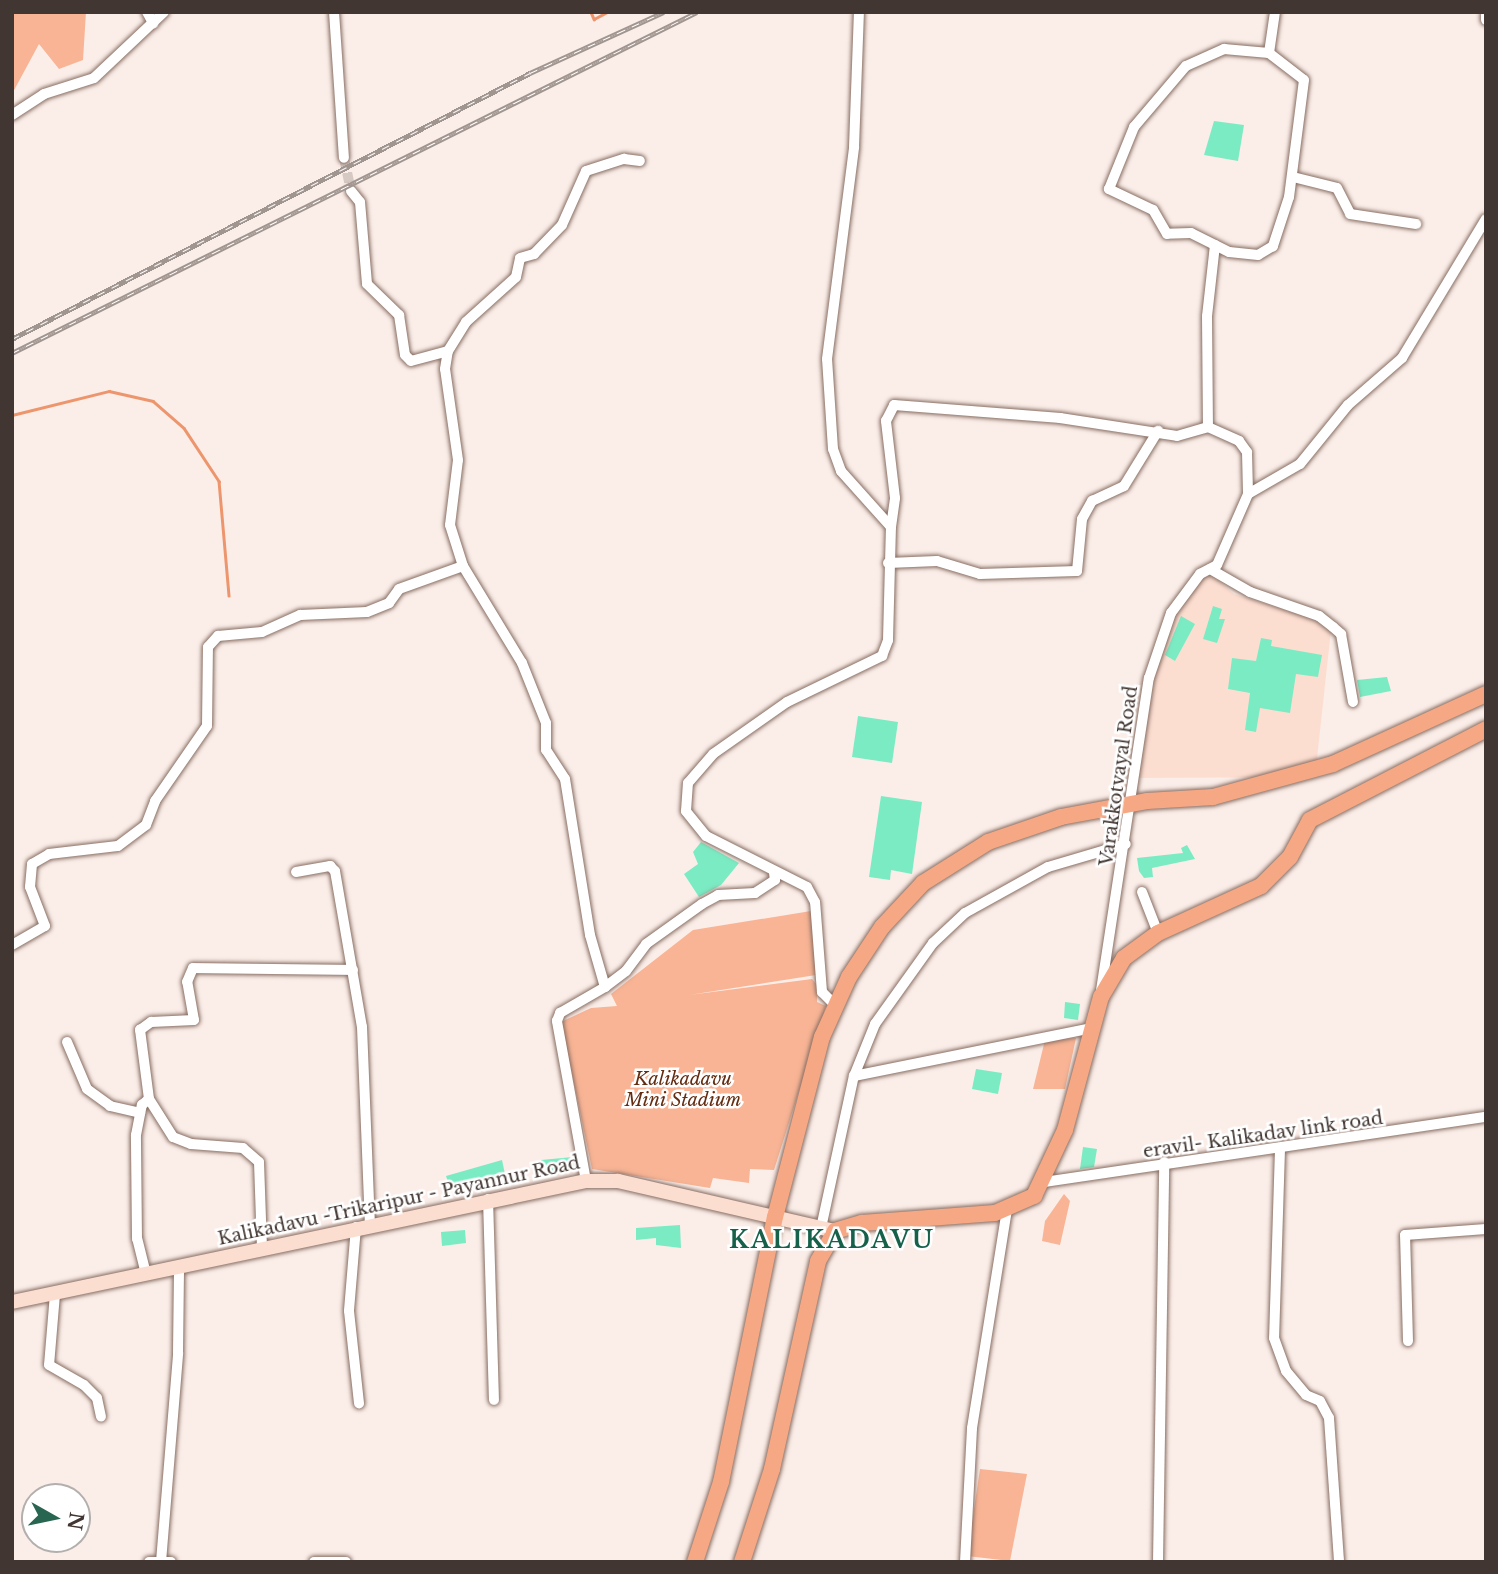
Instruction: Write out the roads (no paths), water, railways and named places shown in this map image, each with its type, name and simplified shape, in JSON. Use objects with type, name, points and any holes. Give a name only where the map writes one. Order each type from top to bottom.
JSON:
[{"type":"highway","points":[[695,1562],[721,1482],[775,1217],[822,1037],[836,1006],[883,927],[923,883],[988,842],[1061,817],[1131,804],[1213,797],[1333,764],[1486,694]]},
{"type":"highway","points":[[742,1562],[772,1469],[818,1261],[828,1229],[862,1223],[1007,1210],[1034,1196],[1044,1182],[1065,1130],[1101,998],[1124,958],[1158,933],[1261,886],[1290,857],[1310,820],[1486,729]]},
{"type":"main road","name":"Kalikadavu -Trikaripur - Payannur Road","points":[[12,1303],[488,1199],[586,1181],[618,1181],[828,1229]]},
{"type":"street","points":[[147,12],[153,23]]},
{"type":"street","points":[[12,115],[44,94],[94,78],[164,12]]},
{"type":"street","points":[[334,12],[344,158]]},
{"type":"street","points":[[859,12],[854,147],[827,359],[833,449],[841,471],[891,527]]},
{"type":"street","points":[[1269,53],[1275,12]]},
{"type":"street","points":[[1224,50],[1269,53],[1304,80],[1293,177],[1267,251],[1251,256],[1215,245],[1191,233],[1167,234],[1153,210],[1114,194],[1108,183],[1134,127],[1186,66],[1224,50]]},
{"type":"street","points":[[605,987],[590,935],[565,779],[546,750],[546,723],[522,663],[463,566],[450,525],[458,460],[445,369],[448,351],[466,323],[516,277],[520,258],[534,254],[562,225],[586,171],[624,159],[640,161]]},
{"type":"street","points":[[1293,177],[1337,188],[1350,214],[1416,225]]},
{"type":"street","points":[[351,191],[360,202],[367,284],[378,299],[397,309],[405,355],[411,360],[448,351]]},
{"type":"street","points":[[836,1006],[822,992],[814,902],[797,880],[774,873],[706,836],[686,811],[688,783],[713,754],[787,702],[882,656],[888,640],[888,563],[895,498],[886,421],[894,405],[1190,435],[1208,427],[1240,441],[1247,452],[1248,494],[1300,464],[1348,405],[1402,358],[1486,219]]},
{"type":"street","points":[[1208,427],[1207,316],[1215,245]]},
{"type":"street","points":[[888,563],[937,561],[980,574],[1077,571],[1082,519],[1092,501],[1124,486],[1158,431]]},
{"type":"street","name":"Varakkotvayal Road","points":[[1101,998],[1099,979],[1109,954],[1131,804],[1161,635],[1200,574],[1217,565],[1248,494]]},
{"type":"street","points":[[12,945],[45,926],[30,887],[32,864],[49,854],[118,846],[146,825],[155,801],[207,726],[208,647],[218,636],[262,632],[300,615],[368,612],[389,603],[399,589],[463,566]]},
{"type":"street","points":[[1210,569],[1250,593],[1319,616],[1341,634],[1353,702]]},
{"type":"street","points":[[828,1229],[855,1076],[875,1024],[933,943],[965,913],[1048,867],[1126,844]]},
{"type":"street","points":[[296,872],[330,866],[335,871],[362,1027],[363,1226],[349,1311],[359,1403]]},
{"type":"street","points":[[586,1181],[557,1021],[560,1013],[605,987],[646,944],[702,904],[718,895],[755,894],[775,880],[774,873]]},
{"type":"street","points":[[1142,892],[1158,933]]},
{"type":"street","points":[[262,1248],[259,1162],[243,1148],[178,1142],[149,1098],[140,1030],[151,1021],[194,1020],[187,982],[193,968],[353,970]]},
{"type":"street","points":[[855,1076],[1092,1028]]},
{"type":"street","points":[[67,1042],[87,1089],[110,1106],[140,1113]]},
{"type":"street","points":[[146,1274],[136,1239],[140,1113],[149,1098]]},
{"type":"street","name":"eravil- Kalikadav link road","points":[[1044,1182],[1164,1162],[1280,1149],[1486,1117]]},
{"type":"street","points":[[1280,1149],[1274,1338],[1286,1371],[1306,1395],[1320,1401],[1329,1418],[1339,1562]]},
{"type":"street","points":[[1158,1562],[1164,1162]]},
{"type":"street","points":[[488,1199],[494,1400]]},
{"type":"street","points":[[965,1562],[972,1428],[1007,1210]]},
{"type":"street","points":[[1408,1341],[1405,1235],[1486,1229]]},
{"type":"street","points":[[149,1562],[164,1561],[178,1353],[179,1267]]},
{"type":"street","points":[[55,1294],[49,1365],[85,1385],[97,1398],[101,1417]]},
{"type":"street","points":[[314,1562],[346,1562]]},
{"type":"waterway","points":[[591,12],[594,19],[607,12]]},
{"type":"waterway","points":[[12,415],[109,391],[153,401],[184,428],[219,481],[229,596]]},
{"type":"tunnel","points":[[344,158],[351,191]]},
{"type":"railway","points":[[12,339],[530,73],[664,12]]},
{"type":"railway","points":[[12,353],[697,12]]},
{"type":"district","name":"KALIKADAVU","points":[[832,1240]]},
{"type":"park label","name":"Kalikadavu Mini Stadium","points":[[683,1090]]}]
